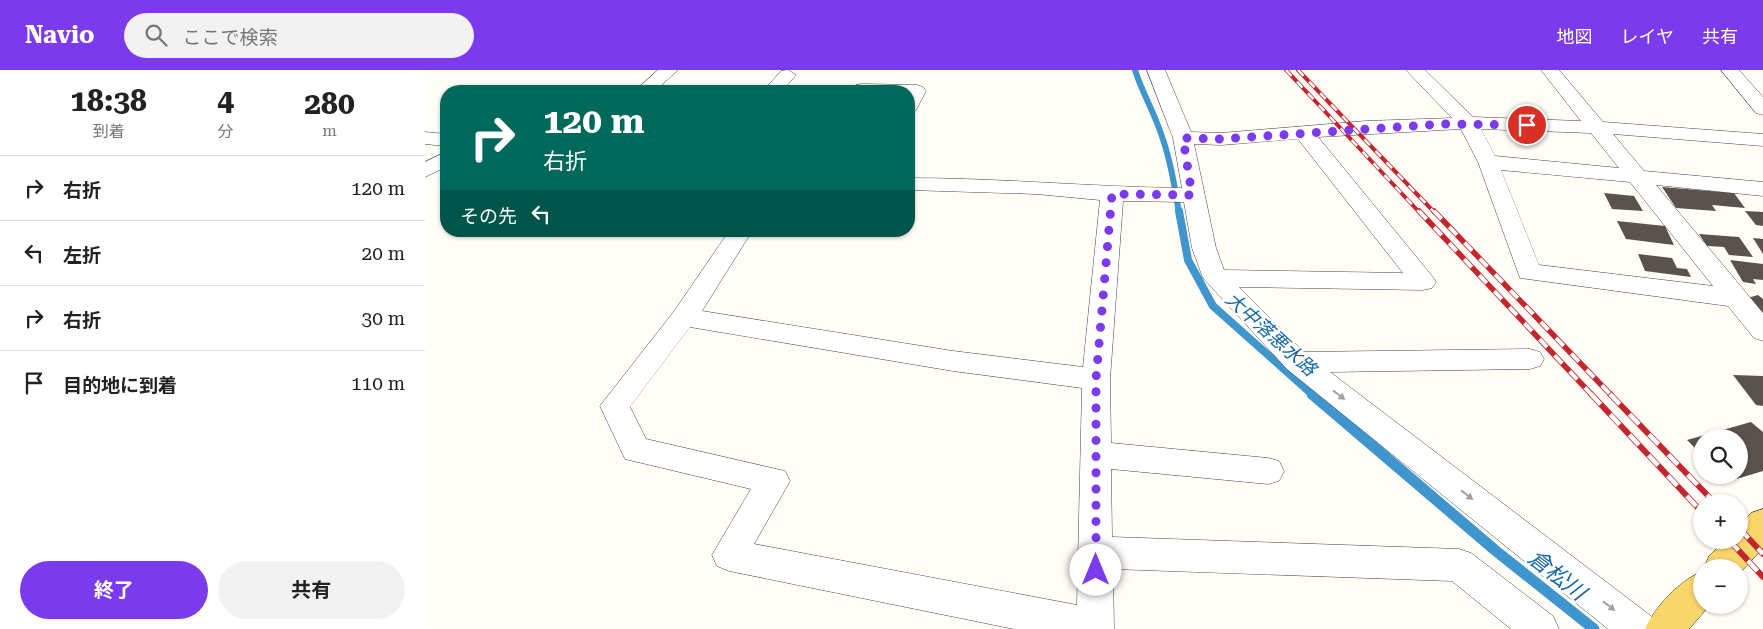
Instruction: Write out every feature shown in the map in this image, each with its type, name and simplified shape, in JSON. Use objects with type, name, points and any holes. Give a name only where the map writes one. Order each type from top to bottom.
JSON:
[{"type":"main road","points":[[1730,559],[1763,524]]},
{"type":"main road","points":[[1664,629],[1693,598]]},
{"type":"street","points":[[650,85],[669,70]]},
{"type":"street","points":[[1156,70],[1183,138],[1191,195],[1204,248],[1215,278],[1297,362],[1638,629]]},
{"type":"street","points":[[1415,70],[1468,123],[1487,162],[1529,272],[1736,298]]},
{"type":"street","points":[[1550,70],[1763,331]]},
{"type":"street","points":[[1730,70],[1763,109]]},
{"type":"street","points":[[778,85],[787,75]]},
{"type":"street","points":[[1183,138],[1221,139],[1303,132],[1468,123],[1595,127],[1763,140]]},
{"type":"street","points":[[1215,278],[1423,282],[1303,132]]},
{"type":"street","points":[[425,138],[440,139]]},
{"type":"street","points":[[425,170],[440,161]]},
{"type":"street","points":[[1487,162],[1763,189]]},
{"type":"street","points":[[915,184],[1037,187],[1112,194],[1191,195]]},
{"type":"street","points":[[737,237],[684,317],[615,406],[636,450],[774,481],[729,555],[1095,628],[1096,379],[1112,194]]},
{"type":"street","points":[[684,317],[953,361],[1096,379]]},
{"type":"street","points":[[1297,362],[1530,359]]},
{"type":"street","points":[[1096,454],[1267,471]]},
{"type":"street","points":[[1096,552],[1459,565],[1540,629]]},
{"type":"building","points":[[1662,187],[1734,193],[1745,208],[1712,205],[1716,211],[1676,208]]},
{"type":"building","points":[[1604,193],[1634,196],[1643,211],[1612,209]]},
{"type":"building","points":[[1745,211],[1763,212],[1763,226],[1756,225]]},
{"type":"building","points":[[1617,221],[1665,226],[1674,245],[1626,239]]},
{"type":"building","points":[[1699,234],[1739,237],[1753,257],[1729,255],[1724,247],[1707,246]]},
{"type":"building","points":[[1753,238],[1763,239],[1763,254]]},
{"type":"building","points":[[1638,254],[1672,258],[1677,268],[1687,269],[1691,277],[1645,271]]},
{"type":"building","points":[[1730,260],[1763,264],[1763,280],[1753,279],[1756,284],[1743,282]]},
{"type":"building","points":[[1758,295],[1763,299],[1763,313],[1744,299]]},
{"type":"building","points":[[1733,375],[1763,376],[1763,406],[1756,405]]},
{"type":"building","points":[[1751,422],[1763,432],[1763,471],[1748,476],[1748,429],[1726,429]]},
{"type":"building","points":[[1693,438],[1693,446],[1687,440]]},
{"type":"waterway","name":"大中落悪水路","points":[[1135,70],[1165,145],[1179,213]]},
{"type":"waterway","name":"大中落悪水路","points":[[1179,211],[1188,260],[1213,306],[1313,395]]},
{"type":"waterway","name":"大中落悪水路","points":[[1312,394],[1496,551],[1594,629]]},
{"type":"railway","points":[[1286,70],[1420,213]]},
{"type":"railway","points":[[1298,70],[1435,213]]},
{"type":"railway","points":[[1419,211],[1592,395]]},
{"type":"railway","points":[[1434,211],[1611,395]]},
{"type":"railway","points":[[1591,394],[1693,502]]},
{"type":"railway","points":[[1610,394],[1706,494]]},
{"type":"railway","points":[[1748,538],[1763,554]]},
{"type":"railway","points":[[1737,549],[1763,577]]},
{"type":"route","points":[[1096,570],[1096,379],[1112,194],[1192,195],[1183,138],[1221,139],[1366,127],[1468,123],[1527,125]]},
{"type":"water label","name":"倉松川","points":[[1557,575]]}]
